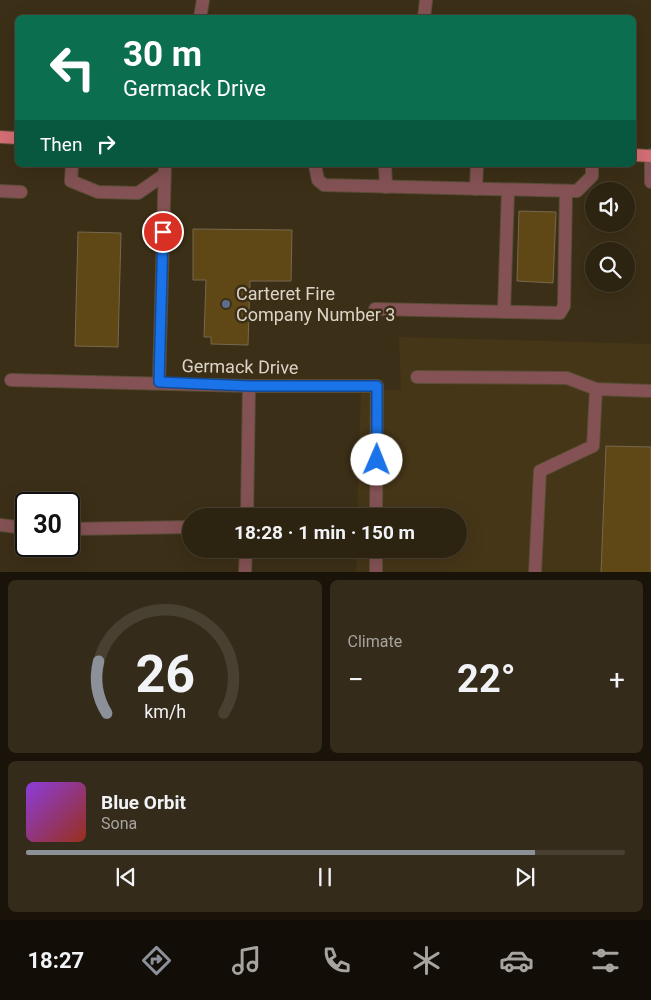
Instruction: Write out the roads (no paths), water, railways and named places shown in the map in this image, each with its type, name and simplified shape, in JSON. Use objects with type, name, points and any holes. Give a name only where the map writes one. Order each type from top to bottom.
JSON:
[{"type":"main road","points":[[0,138],[15,138]]},
{"type":"main road","points":[[636,155],[651,156]]},
{"type":"street","points":[[200,15],[202,0]]},
{"type":"street","points":[[424,15],[426,0]]},
{"type":"street","points":[[651,156],[651,182]]},
{"type":"street","points":[[72,167],[71,181],[98,192],[138,193],[165,170]]},
{"type":"street","points":[[315,167],[318,180],[324,185],[566,191],[577,191],[592,176],[592,167]]},
{"type":"street","points":[[385,167],[386,187]]},
{"type":"street","points":[[476,189],[477,167]]},
{"type":"street","points":[[159,382],[165,170]]},
{"type":"street","points":[[0,190],[21,192]]},
{"type":"street","points":[[504,312],[508,190]]},
{"type":"street","points":[[374,310],[560,313],[564,306],[566,191]]},
{"type":"street","points":[[417,377],[567,378],[596,390],[651,391]]},
{"type":"street","name":"Germack Drive","points":[[12,380],[159,382],[250,386],[377,386],[376,508]]},
{"type":"street","points":[[247,508],[250,386]]},
{"type":"street","points":[[535,572],[540,471],[593,446],[596,390]]},
{"type":"street","points":[[0,525],[15,527]]},
{"type":"street","points":[[80,529],[182,527]]},
{"type":"street","points":[[245,572],[246,558]]},
{"type":"street","points":[[376,558],[376,572]]},
{"type":"place","name":"Carteret Fire Company Number 3","points":[[226,304]]}]
